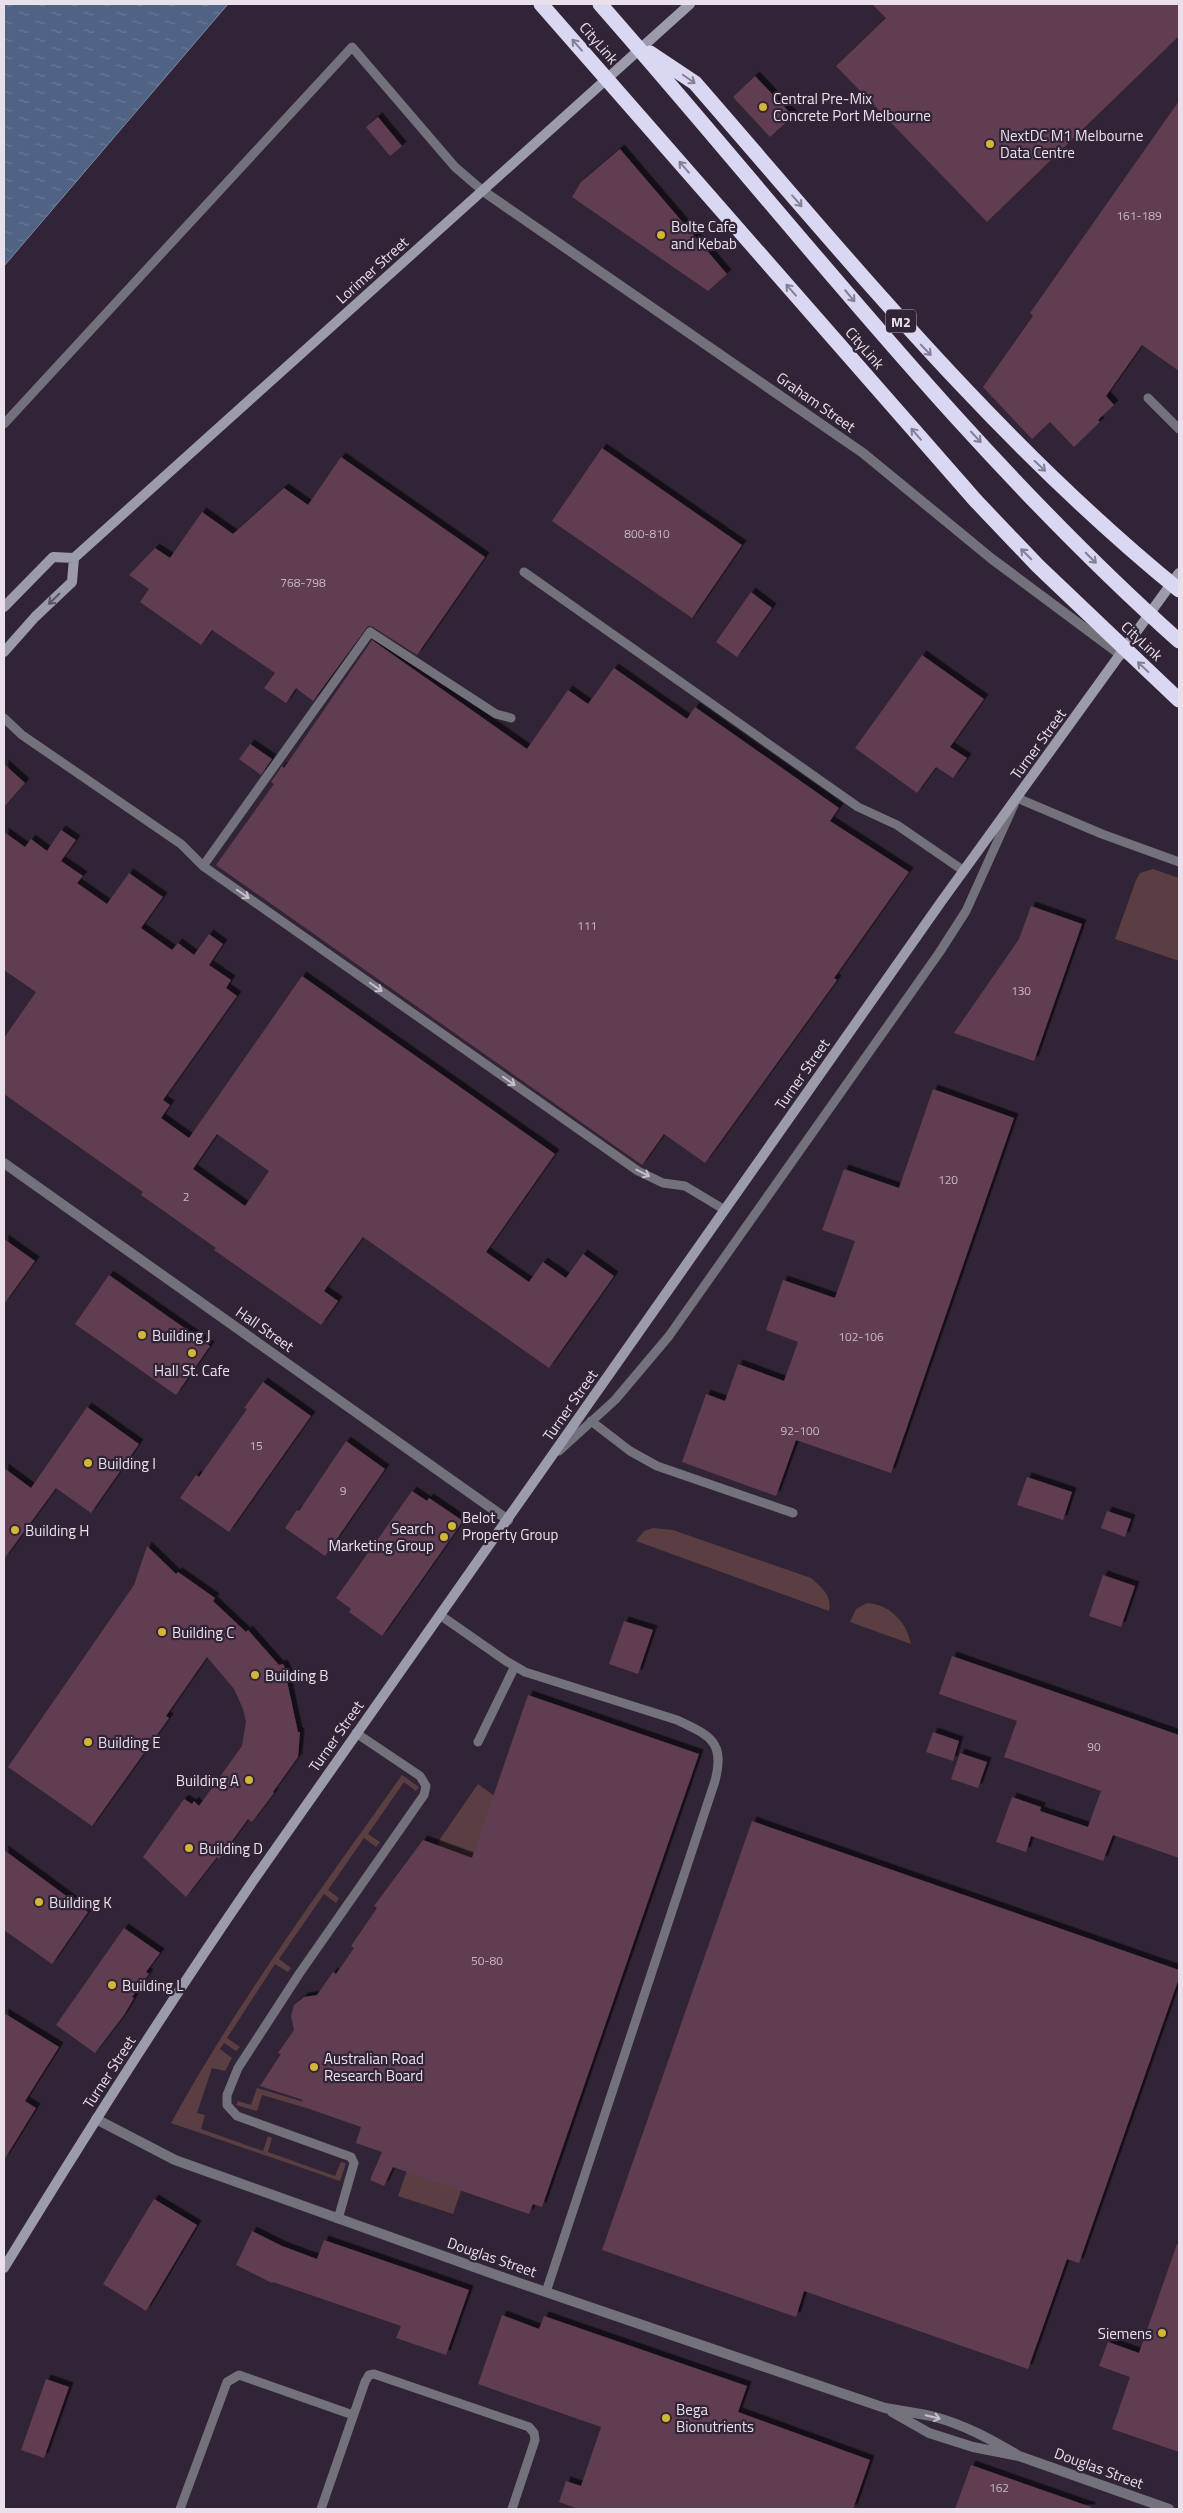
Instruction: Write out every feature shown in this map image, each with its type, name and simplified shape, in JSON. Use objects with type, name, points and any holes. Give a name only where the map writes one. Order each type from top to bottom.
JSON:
[{"type":"highway","name":"CityLink","points":[[542,4],[976,502],[1038,566],[1179,700]]},
{"type":"highway","name":"CityLink","points":[[600,4],[905,360],[1045,511],[1116,584],[1179,641]]},
{"type":"highway","name":"M2","points":[[634,42],[695,83],[920,342],[1011,439],[1106,528],[1179,590]]},
{"type":"street","name":"Lorimer Street","points":[[74,558],[690,4]]},
{"type":"street","name":"Graham Street","points":[[483,190],[863,453],[992,559],[1121,655]]},
{"type":"street","points":[[4,607],[53,557],[74,558],[72,582],[35,617],[4,652]]},
{"type":"street","name":"Turner Street","points":[[4,2268],[96,2119],[206,1949],[356,1733],[964,871],[1179,573]]},
{"type":"street","name":"Hall Street","points":[[4,1164],[508,1520]]},
{"type":"street","name":"Douglas Street","points":[[96,2119],[175,2160],[546,2292],[885,2408],[935,2417],[964,2427],[977,2432],[1019,2456]]},
{"type":"street","name":"Douglas Street","points":[[885,2408],[929,2433],[973,2447],[1019,2456],[1169,2509]]},
{"type":"lane","points":[[4,424],[352,48],[455,167],[483,190]]},
{"type":"lane","points":[[1148,398],[1179,428]]},
{"type":"lane","points":[[524,572],[858,807],[897,824],[964,871]]},
{"type":"lane","points":[[203,866],[370,632],[496,714],[511,718]]},
{"type":"lane","points":[[4,718],[22,735],[181,844],[203,866],[638,1171],[663,1183],[685,1186],[725,1210]]},
{"type":"lane","points":[[552,1457],[640,1374],[669,1336],[939,953],[977,890],[1017,798],[1102,834],[1179,862]]},
{"type":"lane","points":[[591,1421],[630,1451],[657,1466],[793,1513]]},
{"type":"lane","points":[[440,1615],[515,1666],[544,1679],[677,1720],[698,1730],[718,1749],[720,1762],[546,2292]]},
{"type":"lane","points":[[478,1742],[515,1666]]},
{"type":"lane","points":[[338,2219],[354,2163],[351,2157],[237,2116],[227,2105],[227,2095],[238,2068],[299,1974],[424,1795],[426,1786],[420,1776],[356,1733]]},
{"type":"lane","points":[[320,2509],[365,2382],[369,2375],[374,2374],[529,2427],[534,2433],[535,2440],[512,2509]]},
{"type":"lane","points":[[180,2509],[211,2420],[227,2382],[233,2377],[239,2376],[353,2415]]},
{"type":"shaded area","points":[[1153,869],[1179,878],[1179,961],[1115,939],[1136,880],[1140,873]]},
{"type":"shaded area","points":[[653,1528],[673,1530],[811,1578],[828,1596],[829,1611],[636,1541],[644,1531]]},
{"type":"shaded area","points":[[867,1603],[883,1607],[896,1616],[906,1628],[911,1644],[850,1622],[856,1609]]},
{"type":"shaded area","points":[[402,1775],[419,1787],[416,1791],[404,1782],[368,1834],[380,1842],[376,1847],[364,1838],[328,1890],[339,1898],[336,1903],[324,1894],[279,1959],[291,1968],[288,1972],[275,1964],[227,2038],[240,2047],[236,2051],[224,2043],[220,2049],[232,2058],[225,2071],[212,2068],[197,2113],[205,2115],[201,2129],[263,2151],[268,2136],[272,2138],[268,2152],[335,2176],[341,2162],[346,2163],[340,2181],[171,2123],[252,1989]]},
{"type":"shaded area","points":[[478,1784],[496,1797],[474,1861],[438,1848],[440,1839]]},
{"type":"shaded area","points":[[257,2088],[304,2102],[303,2107],[262,2095],[257,2111],[236,2105],[238,2101],[251,2105]]},
{"type":"shaded area","points":[[407,2170],[462,2188],[453,2214],[398,2196]]},
{"type":"water","points":[[4,4],[228,4],[4,266]]},
{"type":"building","name":"NextDC M1 Melbourne Data Centre","points":[[872,4],[1179,4],[1179,36],[987,222],[836,66],[886,18]]},
{"type":"building","name":"Central Pre-Mix Concrete Port Melbourne","points":[[755,76],[793,116],[770,137],[733,97]]},
{"type":"building","points":[[1179,101],[1179,371],[1142,345],[1106,396],[1114,405],[1098,420],[1100,422],[1074,447],[1050,422],[1032,439],[983,387],[1033,316],[1030,313]]},
{"type":"building","points":[[378,117],[402,146],[390,156],[366,127]]},
{"type":"building","name":"Bolte Cafe and Kebab","points":[[620,149],[727,274],[708,291],[572,197],[581,182]]},
{"type":"building","points":[[602,448],[742,545],[692,618],[552,521]]},
{"type":"building","points":[[341,457],[485,557],[417,655],[373,627],[368,626],[313,701],[296,688],[286,703],[264,688],[275,673],[212,630],[201,645],[140,602],[149,589],[129,575],[155,548],[170,558],[202,512],[233,534],[284,488],[308,505]]},
{"type":"building","points":[[751,592],[772,608],[737,657],[716,642]]},
{"type":"building","points":[[372,640],[527,749],[568,690],[588,704],[614,668],[687,719],[695,707],[839,808],[830,821],[909,872],[834,978],[837,980],[705,1163],[664,1134],[642,1165],[216,865],[274,784],[271,782],[282,766],[284,768]]},
{"type":"building","points":[[922,655],[984,699],[950,747],[967,758],[953,778],[936,767],[917,793],[855,748]]},
{"type":"building","points":[[250,744],[272,759],[261,775],[239,759]]},
{"type":"building","points":[[4,764],[25,783],[4,807]]},
{"type":"building","points":[[61,830],[76,840],[61,861],[83,876],[77,883],[107,904],[129,873],[163,897],[141,928],[172,950],[178,943],[194,955],[209,934],[223,944],[209,965],[231,980],[226,988],[237,996],[163,1100],[170,1105],[161,1118],[189,1138],[302,976],[555,1154],[486,1252],[529,1282],[543,1262],[566,1278],[583,1254],[614,1276],[549,1368],[363,1237],[324,1291],[338,1301],[321,1325],[214,1250],[216,1248],[141,1195],[143,1192],[4,1094],[4,1038],[36,992],[4,970],[4,832],[25,847],[31,839],[47,851]],"holes":[[[217,1134],[269,1171],[245,1206],[193,1169]]]},
{"type":"building","points":[[1031,906],[1082,924],[1034,1061],[954,1033],[1019,939]]},
{"type":"building","points":[[933,1089],[1014,1118],[891,1473],[796,1440],[776,1496],[682,1462],[706,1394],[725,1401],[738,1364],[784,1381],[798,1342],[766,1330],[783,1280],[835,1298],[855,1241],[822,1230],[844,1169],[899,1188]]},
{"type":"building","points":[[4,1239],[35,1261],[4,1304]]},
{"type":"building","name":"Building J","points":[[109,1275],[210,1346],[176,1395],[75,1324]]},
{"type":"building","points":[[263,1382],[311,1416],[229,1532],[180,1498],[196,1475],[199,1477],[247,1409],[244,1408]]},
{"type":"building","name":"Building I","points":[[87,1407],[139,1444],[91,1513],[56,1488],[4,1559],[4,1468],[31,1488]]},
{"type":"building","points":[[346,1441],[385,1469],[325,1556],[285,1528],[297,1510],[299,1511]]},
{"type":"building","points":[[1027,1477],[1072,1492],[1063,1520],[1017,1505]]},
{"type":"building","points":[[412,1491],[427,1501],[429,1498],[463,1521],[382,1636],[349,1612],[351,1609],[336,1598]]},
{"type":"building","points":[[1107,1511],[1131,1519],[1125,1537],[1101,1528]]},
{"type":"building","points":[[147,1546],[176,1574],[178,1572],[215,1598],[213,1601],[246,1632],[248,1630],[279,1665],[283,1664],[291,1680],[287,1681],[298,1732],[300,1732],[298,1757],[274,1793],[252,1822],[248,1819],[219,1859],[217,1857],[186,1897],[143,1857],[184,1799],[192,1804],[194,1801],[199,1806],[242,1746],[246,1722],[243,1709],[234,1689],[207,1657],[166,1716],[169,1718],[92,1826],[8,1767],[134,1585]]},
{"type":"building","points":[[1103,1575],[1135,1586],[1121,1627],[1089,1616]]},
{"type":"building","points":[[624,1621],[653,1630],[638,1674],[609,1664]]},
{"type":"building","points":[[952,1656],[1179,1735],[1179,1858],[1113,1835],[1103,1861],[1031,1836],[1026,1852],[996,1842],[1012,1797],[1041,1807],[1040,1811],[1088,1827],[1101,1791],[1004,1757],[1017,1721],[939,1694]]},
{"type":"building","points":[[528,1695],[699,1754],[542,2207],[533,2204],[529,2214],[393,2167],[384,2186],[370,2180],[382,2152],[356,2143],[361,2127],[301,2106],[303,2100],[260,2086],[281,2054],[278,2053],[294,2030],[291,2016],[294,2005],[304,1997],[317,1995],[333,1972],[336,1974],[354,1948],[351,1946],[377,1908],[374,1906],[423,1840],[472,1858]]},
{"type":"building","points":[[933,1732],[959,1741],[953,1761],[926,1752]]},
{"type":"building","points":[[960,1753],[987,1762],[978,1788],[951,1779]]},
{"type":"building","points":[[752,1821],[1179,1970],[1179,1978],[1079,2263],[1067,2259],[1028,2369],[804,2291],[796,2317],[602,2250]]},
{"type":"building","name":"Building K","points":[[4,1850],[88,1912],[52,1964],[4,1930]]},
{"type":"building","name":"Building L","points":[[124,1928],[160,1953],[146,1972],[149,1974],[132,1997],[134,1998],[124,2015],[95,2053],[56,2025]]},
{"type":"building","points":[[4,2013],[59,2047],[25,2101],[36,2108],[4,2160]]},
{"type":"building","points":[[154,2199],[197,2225],[146,2311],[103,2284]]},
{"type":"building","points":[[252,2231],[282,2246],[317,2259],[324,2240],[469,2290],[446,2355],[396,2338],[401,2326],[272,2283],[236,2265]]},
{"type":"building","name":"Siemens","points":[[1177,2244],[1179,2244],[1179,2452],[1112,2429],[1130,2377],[1099,2366],[1108,2342],[1139,2353]]},
{"type":"building","name":"Bega Bionutrients","points":[[502,2315],[539,2329],[544,2316],[747,2386],[738,2412],[870,2460],[853,2509],[579,2509],[559,2502],[566,2481],[581,2486],[601,2427],[478,2384]]},
{"type":"building","points":[[46,2379],[69,2387],[44,2458],[21,2450]]},
{"type":"building","points":[[971,2465],[1091,2507],[1090,2509],[955,2509]]},
{"type":"place","name":"Central Pre-Mix Concrete Port Melbourne","points":[[763,107]]},
{"type":"place","name":"NextDC M1 Melbourne Data Centre","points":[[990,144]]},
{"type":"place","name":"Bolte Cafe and Kebab","points":[[661,235]]},
{"type":"place","name":"Building J","points":[[142,1335]]},
{"type":"place","name":"Hall St. Cafe","points":[[192,1353]]},
{"type":"place","name":"Building I","points":[[88,1463]]},
{"type":"place","name":"Belot Property Group","points":[[452,1526]]},
{"type":"place","name":"Building H","points":[[15,1530]]},
{"type":"place","name":"Search Marketing Group","points":[[444,1537]]},
{"type":"place","name":"Building C","points":[[162,1632]]},
{"type":"place","name":"Building B","points":[[255,1675]]},
{"type":"place","name":"Building E","points":[[88,1742]]},
{"type":"place","name":"Building A","points":[[249,1780]]},
{"type":"place","name":"Building D","points":[[189,1848]]},
{"type":"place","name":"Building K","points":[[39,1902]]},
{"type":"place","name":"Building L","points":[[112,1985]]},
{"type":"place","name":"Australian Road Research Board","points":[[314,2067]]},
{"type":"place","name":"Siemens","points":[[1162,2333]]},
{"type":"place","name":"Bega Bionutrients","points":[[666,2418]]}]
